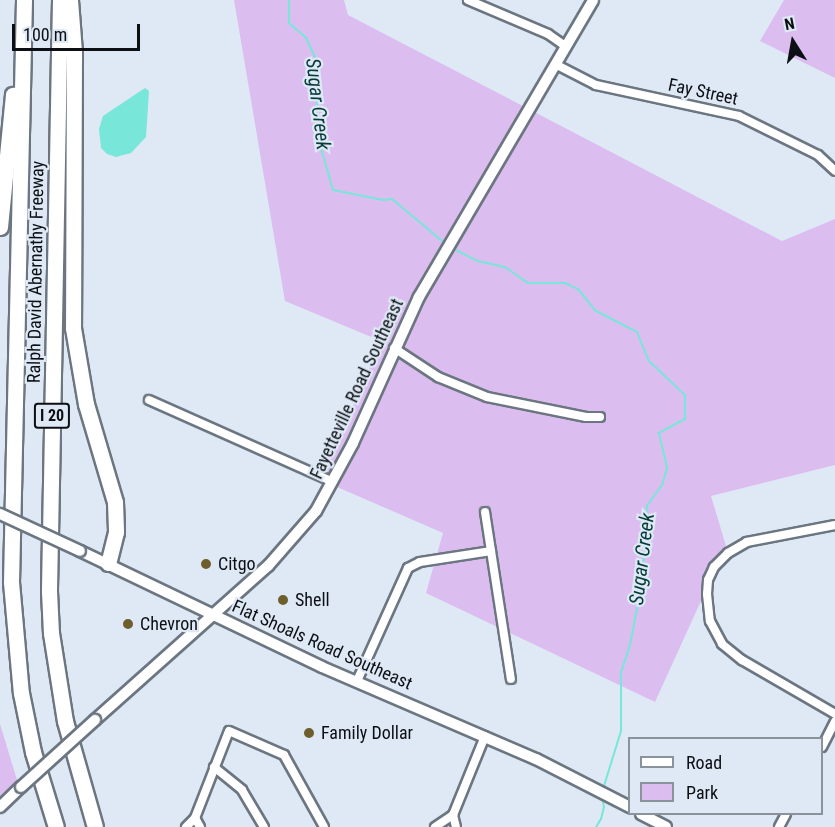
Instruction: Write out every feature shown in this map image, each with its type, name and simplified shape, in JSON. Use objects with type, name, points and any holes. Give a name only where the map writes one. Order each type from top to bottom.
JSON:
[{"type":"highway","points":[[0,227],[24,0]]},
{"type":"highway","name":"Ralph David Abernathy Freeway","points":[[24,0],[12,602],[16,657],[27,723],[56,827]]},
{"type":"highway","name":"Ralph David Abernathy Freeway","points":[[60,0],[49,591],[53,644],[65,721],[95,827]]},
{"type":"highway","points":[[70,0],[74,52],[73,328],[86,404],[115,502],[116,532],[108,563]]},
{"type":"street","points":[[468,0],[548,34],[565,46]]},
{"type":"street","name":"Fayetteville Road Southeast","points":[[0,807],[268,566],[300,531],[333,482],[354,443],[394,348],[419,297],[593,0]]},
{"type":"street","name":"Fay Street","points":[[555,64],[596,85],[739,116],[818,155],[835,171]]},
{"type":"street","points":[[394,348],[438,377],[487,397],[586,417],[600,417]]},
{"type":"street","points":[[149,400],[333,482]]},
{"type":"street","points":[[485,512],[511,679]]},
{"type":"street","name":"Flat Shoals Road Southeast","points":[[0,514],[357,681],[536,759],[628,806]]},
{"type":"street","points":[[835,525],[747,542],[728,553],[714,567],[708,580],[707,594],[710,621],[722,644],[742,660],[835,714]]},
{"type":"street","points":[[357,681],[408,568],[420,562],[491,551]]},
{"type":"street","points":[[823,745],[835,721]]},
{"type":"street","points":[[186,827],[195,818],[229,731],[284,755],[324,827]]},
{"type":"street","points":[[435,827],[453,815],[485,736]]},
{"type":"street","points":[[214,767],[242,790],[264,827]]},
{"type":"street","points":[[453,815],[456,827]]},
{"type":"street","points":[[645,815],[666,827]]},
{"type":"street","points":[[195,818],[200,827]]},
{"type":"green space","points":[[234,0],[344,0],[348,15],[782,241],[835,219],[835,465],[711,496],[726,546],[655,702],[426,593],[443,533],[321,480],[381,341],[285,301]]},
{"type":"green space","points":[[784,0],[835,0],[835,78],[760,41]]},
{"type":"green space","points":[[0,724],[21,793],[0,810]]},
{"type":"shaded area","points":[[145,88],[149,91],[146,137],[131,153],[116,157],[107,154],[101,148],[99,129],[103,116]]},
{"type":"waterway","name":"Sugar Creek","points":[[289,0],[289,23],[306,38],[315,57],[319,141],[333,190],[383,200],[392,199],[447,245]]},
{"type":"waterway","name":"Sugar Creek","points":[[452,248],[478,261],[505,267],[528,283],[565,283],[578,289],[596,311],[637,332],[649,361],[685,395],[685,419],[659,433],[667,468],[662,485],[647,506],[642,582],[630,645],[621,672],[621,731],[603,789]]},
{"type":"waterway","name":"Sugar Creek","points":[[596,827],[604,807],[602,797]]},
{"type":"place","name":"Citgo","points":[[206,564]]},
{"type":"place","name":"Shell","points":[[283,600]]},
{"type":"place","name":"Chevron","points":[[128,624]]},
{"type":"place","name":"Family Dollar","points":[[309,733]]}]
